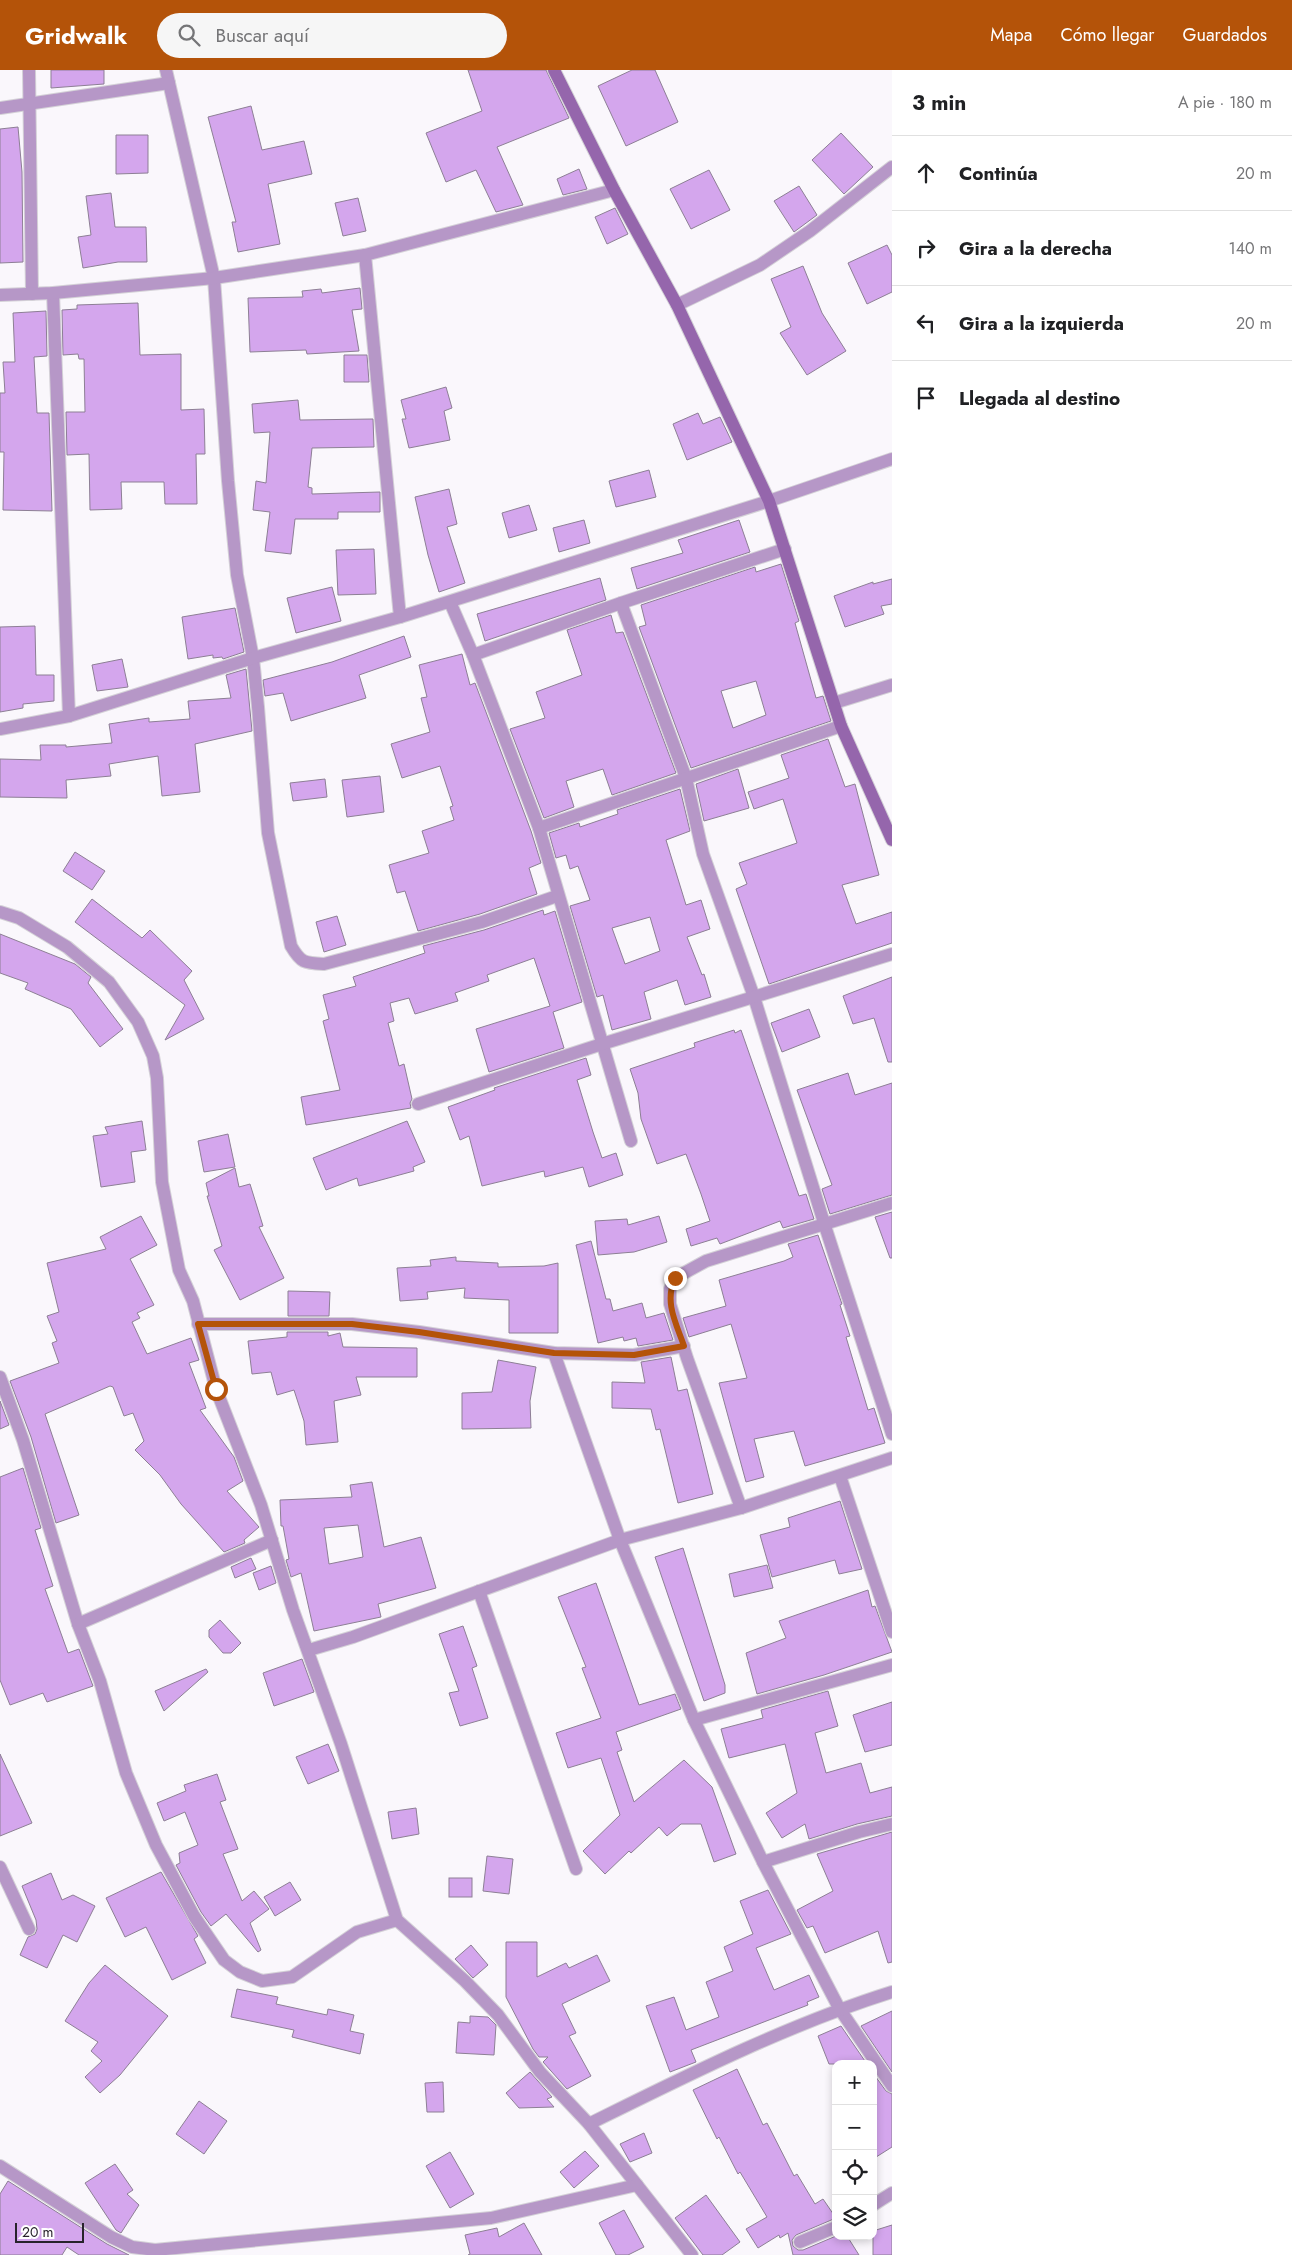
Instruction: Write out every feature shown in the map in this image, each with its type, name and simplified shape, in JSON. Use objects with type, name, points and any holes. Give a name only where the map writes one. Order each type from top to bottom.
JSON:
[{"type":"street","points":[[29,70],[32,294]]},
{"type":"street","points":[[554,70],[614,190],[677,305],[769,501],[841,726],[892,840]]},
{"type":"street","points":[[0,108],[168,76],[214,278],[228,481],[236,566],[252,658],[258,707],[268,833],[291,946],[298,958],[307,963],[324,964],[375,952],[482,922],[557,896]]},
{"type":"street","points":[[677,305],[760,265],[810,230],[892,167]]},
{"type":"street","points":[[0,295],[53,293],[214,278],[365,255],[614,190]]},
{"type":"street","points":[[365,255],[400,617]]},
{"type":"street","points":[[53,293],[69,716]]},
{"type":"street","points":[[0,729],[69,716],[252,658],[450,602],[769,501],[892,459]]},
{"type":"street","points":[[473,655],[621,603],[785,549]]},
{"type":"street","points":[[450,602],[473,655],[539,828],[557,896],[631,1142]]},
{"type":"street","points":[[621,603],[686,778],[703,854],[754,997],[824,1226],[892,1434]]},
{"type":"street","points":[[834,703],[892,684]]},
{"type":"street","points":[[539,828],[841,726]]},
{"type":"street","points":[[0,912],[19,918],[67,947],[109,982],[138,1022],[153,1056],[162,1182],[180,1270],[193,1301],[216,1389],[261,1505],[293,1610],[309,1650],[397,1920],[465,1981],[498,2014],[540,2072],[589,2124],[692,2255]]},
{"type":"street","points":[[418,1104],[602,1044],[892,954]]},
{"type":"street","points":[[741,1508],[687,1358],[670,1304],[670,1289],[675,1278],[706,1262],[892,1203]]},
{"type":"street","points":[[198,1324],[352,1324],[419,1332],[554,1353],[634,1355],[684,1346]]},
{"type":"street","points":[[554,1353],[620,1540],[694,1720],[763,1862],[839,2008],[892,2086]]},
{"type":"street","points":[[0,1377],[23,1440],[78,1624],[100,1681],[126,1773],[156,1845],[194,1916],[224,1960],[240,1972],[262,1981],[292,1978],[357,1932],[397,1920]]},
{"type":"street","points":[[309,1650],[353,1637],[620,1540],[741,1508],[892,1458]]},
{"type":"street","points":[[840,1476],[892,1632]]},
{"type":"street","points":[[78,1624],[272,1540]]},
{"type":"street","points":[[479,1591],[576,1869]]},
{"type":"street","points":[[694,1720],[892,1665]]},
{"type":"street","points":[[763,1862],[859,1832],[892,1824]]},
{"type":"street","points":[[0,1867],[29,1928]]},
{"type":"street","points":[[589,2124],[705,2066],[839,2008],[892,1992]]},
{"type":"street","points":[[0,2166],[110,2237],[132,2246],[155,2250],[491,2218],[637,2185]]},
{"type":"street","points":[[877,2202],[892,2193]]},
{"type":"street","points":[[800,2242],[832,2229]]},
{"type":"building","points":[[51,70],[104,70],[104,84],[51,88]]},
{"type":"building","points":[[468,70],[546,70],[569,118],[497,147],[523,205],[496,212],[476,170],[446,182],[426,133],[482,111]]},
{"type":"building","points":[[632,70],[655,70],[678,122],[626,146],[598,86]]},
{"type":"building","points":[[251,106],[262,150],[304,141],[312,174],[268,184],[280,244],[238,252],[232,222],[236,222],[208,117]]},
{"type":"building","points":[[18,127],[22,172],[23,262],[0,263],[0,129]]},
{"type":"building","points":[[841,133],[873,167],[844,194],[812,160]]},
{"type":"building","points":[[116,135],[148,135],[148,173],[116,174]]},
{"type":"building","points":[[579,169],[587,189],[563,195],[557,179]]},
{"type":"building","points":[[709,170],[730,210],[691,229],[670,189]]},
{"type":"building","points":[[799,186],[817,215],[794,232],[774,201]]},
{"type":"building","points":[[111,193],[115,227],[146,227],[147,262],[118,262],[83,268],[78,237],[91,235],[86,196]]},
{"type":"building","points":[[358,198],[366,231],[343,236],[335,203]]},
{"type":"building","points":[[615,208],[628,234],[607,244],[595,217]]},
{"type":"building","points":[[887,245],[892,255],[892,292],[867,304],[848,263]]},
{"type":"building","points":[[803,266],[822,313],[846,351],[807,375],[780,333],[791,327],[771,279]]},
{"type":"building","points":[[360,288],[362,309],[352,310],[359,351],[307,354],[306,350],[250,352],[248,298],[303,297],[302,291],[321,289],[322,293]]},
{"type":"building","points":[[138,303],[140,355],[181,354],[181,410],[204,409],[205,454],[196,454],[197,504],[165,504],[164,482],[121,482],[122,509],[90,510],[89,454],[67,455],[66,412],[85,412],[84,359],[79,359],[78,354],[63,355],[62,310],[77,309],[77,305]]},
{"type":"building","points":[[46,311],[47,356],[34,357],[37,413],[49,413],[52,511],[3,510],[4,452],[0,452],[0,393],[5,393],[3,362],[15,362],[13,313]]},
{"type":"building","points":[[344,355],[367,355],[369,382],[344,382]]},
{"type":"building","points":[[446,387],[452,408],[444,411],[450,440],[409,448],[402,419],[406,419],[401,400]]},
{"type":"building","points":[[298,400],[300,420],[373,419],[374,447],[312,448],[308,487],[312,488],[312,494],[380,492],[380,512],[338,512],[338,519],[295,519],[291,554],[265,551],[270,512],[253,510],[256,481],[266,483],[270,432],[254,433],[252,404]]},
{"type":"building","points":[[698,413],[703,424],[720,417],[732,442],[687,460],[673,424]]},
{"type":"building","points":[[649,470],[656,497],[616,507],[609,481]]},
{"type":"building","points":[[449,489],[457,524],[447,527],[465,583],[439,592],[428,555],[415,497]]},
{"type":"building","points":[[529,505],[537,530],[509,538],[502,513]]},
{"type":"building","points":[[584,520],[590,543],[559,552],[553,528]]},
{"type":"building","points":[[739,520],[750,552],[637,589],[631,568],[683,553],[678,540]]},
{"type":"building","points":[[374,549],[376,594],[338,595],[336,550]]},
{"type":"building","points":[[781,564],[799,621],[795,623],[816,698],[823,696],[831,721],[691,768],[639,627],[646,625],[641,605],[755,567],[756,572]],"holes":[[[756,681],[766,715],[733,728],[721,691]]]},
{"type":"building","points":[[600,578],[606,600],[485,641],[477,614]]},
{"type":"building","points":[[892,579],[892,604],[881,606],[884,614],[845,627],[834,596],[873,582],[873,584]]},
{"type":"building","points":[[332,587],[341,621],[296,633],[287,598]]},
{"type":"building","points":[[235,608],[244,652],[223,659],[222,657],[213,658],[213,655],[188,659],[182,617]]},
{"type":"building","points":[[611,615],[616,633],[623,632],[676,773],[612,795],[603,769],[566,781],[574,807],[544,818],[510,729],[545,718],[536,692],[582,675],[567,630]]},
{"type":"building","points":[[35,626],[36,675],[54,675],[54,701],[23,704],[23,708],[0,712],[0,627]]},
{"type":"building","points":[[404,636],[411,657],[359,675],[366,698],[291,721],[283,693],[265,696],[263,680],[332,662]]},
{"type":"building","points":[[462,654],[470,685],[475,683],[531,831],[541,863],[529,868],[537,894],[480,914],[418,931],[405,891],[397,893],[389,865],[429,853],[422,831],[454,820],[450,807],[453,806],[440,766],[402,778],[391,744],[430,732],[421,698],[427,697],[419,665]]},
{"type":"building","points":[[122,659],[128,687],[97,691],[92,665]]},
{"type":"building","points":[[246,669],[252,731],[195,744],[200,792],[162,796],[158,756],[109,764],[111,776],[66,780],[67,798],[0,797],[0,759],[41,760],[40,745],[66,745],[66,747],[112,743],[109,724],[149,718],[149,722],[190,719],[188,701],[231,698],[226,675]]},
{"type":"building","points":[[828,739],[845,787],[855,784],[879,875],[842,885],[856,924],[892,912],[892,943],[769,984],[736,889],[747,884],[739,863],[797,843],[783,799],[754,809],[748,792],[789,778],[781,755]]},
{"type":"building","points":[[738,769],[749,808],[704,821],[696,784]]},
{"type":"building","points":[[380,776],[384,812],[347,817],[342,780]]},
{"type":"building","points":[[325,779],[327,797],[293,801],[290,783]]},
{"type":"building","points":[[680,789],[690,831],[666,840],[686,905],[701,900],[710,929],[687,937],[702,975],[704,974],[711,997],[685,1005],[677,980],[644,992],[651,1019],[612,1030],[603,995],[597,997],[570,906],[590,900],[578,866],[570,869],[566,855],[556,858],[549,833],[579,823],[580,827],[618,814],[617,810]],"holes":[[[650,917],[660,951],[625,964],[612,928]]]},
{"type":"building","points":[[75,852],[105,871],[92,890],[63,871]]},
{"type":"building","points":[[92,899],[142,938],[150,930],[192,971],[184,980],[204,1019],[165,1040],[185,1005],[75,922]]},
{"type":"building","points":[[543,910],[544,915],[555,911],[582,1002],[553,1012],[564,1048],[489,1072],[476,1029],[550,1006],[534,958],[487,975],[489,981],[455,993],[458,1001],[415,1014],[409,998],[390,1003],[394,1021],[388,1023],[399,1066],[404,1064],[412,1099],[410,1103],[411,1108],[306,1125],[301,1097],[340,1090],[323,1021],[329,1019],[323,995],[356,986],[353,977],[425,953],[423,946],[484,930]]},
{"type":"building","points":[[337,916],[346,945],[324,952],[316,922]]},
{"type":"building","points":[[0,934],[75,964],[91,977],[88,983],[123,1029],[100,1047],[71,1009],[25,989],[28,983],[0,973]]},
{"type":"building","points":[[892,977],[892,1062],[888,1062],[874,1018],[853,1024],[843,996]]},
{"type":"building","points":[[809,1009],[820,1037],[782,1052],[771,1023]]},
{"type":"building","points":[[734,1030],[735,1033],[741,1030],[799,1196],[806,1194],[814,1219],[783,1228],[780,1221],[720,1244],[717,1238],[691,1246],[686,1229],[710,1221],[701,1194],[686,1154],[657,1164],[641,1119],[638,1093],[630,1069],[695,1047],[694,1043]]},
{"type":"building","points":[[586,1058],[591,1075],[577,1080],[593,1132],[602,1158],[616,1153],[623,1175],[589,1187],[583,1167],[545,1177],[544,1171],[482,1186],[469,1136],[460,1140],[448,1107],[495,1090],[494,1088]]},
{"type":"building","points":[[848,1073],[855,1095],[892,1083],[892,1195],[830,1214],[822,1189],[832,1185],[797,1090]]},
{"type":"building","points":[[142,1121],[146,1150],[131,1152],[135,1182],[101,1187],[93,1136],[108,1134],[105,1127]]},
{"type":"building","points":[[407,1121],[425,1162],[413,1167],[414,1171],[359,1186],[357,1178],[326,1190],[313,1158]]},
{"type":"building","points":[[228,1134],[235,1167],[204,1172],[198,1141]]},
{"type":"building","points":[[235,1168],[239,1187],[250,1184],[263,1226],[259,1227],[284,1278],[240,1300],[214,1250],[222,1246],[207,1196],[209,1196],[206,1183]]},
{"type":"building","points":[[892,1212],[892,1258],[890,1258],[875,1217]]},
{"type":"building","points":[[141,1216],[157,1245],[130,1259],[154,1305],[137,1313],[140,1318],[132,1322],[147,1354],[191,1338],[199,1360],[189,1363],[206,1408],[200,1410],[234,1457],[243,1481],[227,1491],[259,1527],[244,1540],[245,1543],[224,1552],[181,1504],[160,1475],[135,1450],[144,1441],[133,1413],[124,1416],[113,1387],[110,1386],[45,1414],[79,1515],[56,1523],[31,1437],[10,1381],[59,1363],[52,1343],[57,1341],[47,1316],[59,1312],[47,1263],[106,1249],[100,1237]]},
{"type":"building","points":[[659,1216],[667,1242],[634,1252],[598,1255],[595,1221],[627,1219],[628,1225]]},
{"type":"building","points":[[818,1235],[842,1304],[840,1305],[850,1336],[846,1337],[868,1410],[874,1408],[885,1443],[805,1466],[794,1431],[754,1439],[764,1477],[746,1482],[719,1383],[747,1378],[731,1324],[689,1337],[683,1318],[726,1306],[719,1280],[793,1257],[788,1244]]},
{"type":"building","points":[[591,1241],[606,1299],[610,1299],[613,1311],[642,1303],[646,1318],[664,1313],[673,1340],[638,1346],[636,1338],[624,1341],[623,1337],[598,1343],[576,1245]]},
{"type":"building","points":[[456,1257],[456,1261],[498,1263],[498,1267],[544,1266],[558,1263],[558,1333],[509,1333],[509,1300],[464,1298],[465,1288],[427,1292],[428,1299],[400,1301],[397,1268],[431,1266],[430,1260]]},
{"type":"building","points":[[288,1291],[330,1292],[329,1316],[288,1316]]},
{"type":"building","points":[[287,1332],[328,1332],[328,1336],[340,1333],[343,1347],[417,1348],[417,1377],[356,1377],[361,1395],[334,1401],[338,1442],[306,1445],[304,1421],[294,1390],[277,1395],[271,1372],[252,1374],[248,1341],[287,1337]]},
{"type":"building","points":[[671,1357],[678,1391],[687,1389],[713,1494],[678,1503],[660,1429],[656,1430],[651,1409],[612,1408],[612,1382],[645,1383],[641,1362]]},
{"type":"building","points":[[498,1360],[536,1367],[530,1401],[531,1428],[462,1429],[462,1393],[492,1392]]},
{"type":"building","points":[[0,1401],[9,1425],[0,1429]]},
{"type":"building","points":[[23,1468],[41,1528],[35,1530],[53,1586],[45,1589],[68,1653],[79,1649],[93,1686],[47,1702],[43,1693],[10,1705],[0,1680],[0,1477]]},
{"type":"building","points":[[372,1482],[384,1547],[421,1537],[436,1588],[378,1604],[381,1617],[314,1631],[301,1573],[291,1577],[286,1560],[289,1559],[283,1526],[281,1526],[280,1500],[352,1497],[350,1485]],"holes":[[[358,1525],[363,1557],[329,1564],[324,1528]]]},
{"type":"building","points":[[840,1501],[862,1569],[839,1574],[835,1560],[772,1577],[760,1535],[790,1527],[788,1518]]},
{"type":"building","points":[[683,1548],[725,1685],[725,1693],[704,1701],[655,1557]]},
{"type":"building","points":[[251,1558],[256,1569],[235,1578],[231,1567]]},
{"type":"building","points":[[767,1565],[773,1588],[734,1597],[729,1574]]},
{"type":"building","points":[[271,1566],[276,1583],[259,1590],[253,1573]]},
{"type":"building","points":[[596,1583],[639,1705],[675,1694],[681,1709],[616,1732],[622,1750],[617,1752],[634,1802],[684,1760],[712,1787],[736,1854],[714,1862],[701,1824],[681,1824],[667,1836],[659,1827],[631,1853],[629,1851],[605,1874],[583,1851],[620,1815],[601,1758],[568,1768],[556,1733],[601,1718],[582,1668],[586,1667],[558,1597]]},
{"type":"building","points":[[868,1590],[872,1607],[875,1606],[892,1652],[824,1675],[757,1694],[746,1653],[786,1638],[779,1621]]},
{"type":"building","points":[[220,1620],[241,1643],[231,1653],[223,1653],[209,1637],[209,1630]]},
{"type":"building","points":[[463,1626],[477,1666],[472,1668],[488,1718],[460,1726],[449,1693],[459,1691],[439,1634]]},
{"type":"building","points":[[302,1659],[314,1692],[274,1706],[263,1673]]},
{"type":"building","points":[[206,1669],[208,1672],[164,1711],[155,1691]]},
{"type":"building","points":[[828,1691],[838,1726],[815,1733],[826,1773],[861,1763],[870,1793],[892,1787],[892,1816],[857,1824],[809,1839],[805,1824],[782,1838],[766,1813],[797,1793],[785,1744],[729,1758],[721,1729],[763,1718],[761,1710]]},
{"type":"building","points":[[892,1702],[892,1745],[865,1752],[853,1715]]},
{"type":"building","points":[[328,1744],[339,1771],[308,1784],[296,1757]]},
{"type":"building","points":[[0,1754],[32,1823],[0,1836]]},
{"type":"building","points":[[217,1774],[226,1800],[220,1802],[238,1849],[223,1854],[242,1901],[254,1891],[269,1909],[250,1923],[261,1950],[258,1952],[226,1914],[211,1926],[201,1912],[176,1865],[180,1863],[179,1853],[198,1845],[185,1812],[164,1821],[157,1803],[186,1791],[184,1785]]},
{"type":"building","points":[[416,1808],[419,1834],[392,1839],[388,1812]]},
{"type":"building","points":[[892,1832],[892,1962],[888,1963],[878,1931],[825,1953],[813,1926],[807,1928],[797,1910],[833,1891],[817,1854]]},
{"type":"building","points":[[487,1856],[513,1859],[509,1894],[483,1891]]},
{"type":"building","points":[[161,1872],[198,1936],[194,1939],[206,1963],[172,1980],[146,1927],[125,1937],[106,1898]]},
{"type":"building","points":[[51,1873],[62,1900],[73,1895],[95,1906],[77,1942],[63,1935],[47,1968],[20,1955],[28,1937],[35,1934],[37,1929],[36,1920],[22,1886]]},
{"type":"building","points":[[449,1878],[472,1878],[472,1897],[449,1897]]},
{"type":"building","points":[[290,1882],[301,1900],[275,1916],[264,1897]]},
{"type":"building","points":[[768,1890],[791,1934],[756,1948],[774,1990],[809,1975],[819,1997],[807,2002],[808,2005],[691,2050],[696,2062],[670,2072],[646,2006],[674,1997],[686,2030],[719,2017],[706,1982],[733,1971],[724,1947],[753,1934],[740,1901]]},
{"type":"building","points":[[506,1942],[537,1942],[537,1977],[566,1963],[569,1968],[597,1955],[610,1981],[562,2004],[576,2033],[569,2036],[591,2076],[567,2089],[543,2062],[548,2057],[539,2057],[533,2049],[506,1997]]},
{"type":"building","points":[[471,1945],[488,1965],[473,1978],[455,1959]]},
{"type":"building","points":[[105,1965],[168,2016],[120,2075],[100,2093],[85,2077],[102,2061],[91,2051],[98,2042],[65,2021],[89,1983]]},
{"type":"building","points":[[237,1989],[278,1997],[276,2004],[327,2015],[328,2009],[354,2015],[350,2031],[364,2034],[360,2054],[292,2037],[294,2030],[231,2017]]},
{"type":"building","points":[[892,2011],[892,2072],[861,2026]]},
{"type":"building","points":[[470,2016],[488,2017],[496,2025],[494,2055],[456,2053],[458,2022],[470,2023]]},
{"type":"building","points":[[841,2026],[864,2060],[832,2060],[832,2064],[829,2064],[818,2036]]},
{"type":"building","points":[[737,2069],[763,2125],[767,2123],[794,2176],[797,2174],[815,2204],[823,2199],[832,2212],[832,2220],[796,2235],[792,2240],[793,2246],[798,2250],[803,2250],[832,2238],[832,2240],[850,2240],[859,2255],[793,2255],[788,2233],[780,2238],[779,2235],[758,2248],[746,2229],[767,2217],[740,2172],[738,2174],[719,2137],[717,2139],[693,2090]]},
{"type":"building","points":[[530,2072],[552,2097],[547,2099],[554,2107],[519,2108],[506,2093]]},
{"type":"building","points":[[877,2079],[886,2091],[892,2094],[892,2147],[877,2156]]},
{"type":"building","points":[[443,2082],[444,2112],[427,2112],[425,2083]]},
{"type":"building","points":[[199,2101],[227,2121],[204,2154],[176,2134]]},
{"type":"building","points":[[644,2133],[652,2153],[630,2162],[620,2144]]},
{"type":"building","points":[[585,2151],[599,2166],[574,2188],[560,2172]]},
{"type":"building","points":[[450,2152],[474,2194],[450,2208],[426,2166]]},
{"type":"building","points":[[115,2164],[133,2190],[127,2194],[139,2205],[121,2233],[116,2230],[85,2183]]},
{"type":"building","points":[[8,2181],[107,2244],[129,2255],[79,2255],[67,2247],[62,2255],[0,2255],[0,2194]]},
{"type":"building","points":[[706,2195],[740,2242],[722,2255],[703,2255],[675,2218]]},
{"type":"building","points":[[624,2210],[644,2247],[628,2255],[616,2255],[599,2223]]},
{"type":"building","points":[[524,2223],[542,2255],[468,2255],[470,2254],[465,2235],[497,2228],[499,2237]]},
{"type":"building","points":[[892,2225],[892,2255],[873,2255],[873,2240],[877,2240],[877,2230]]},
{"type":"route","points":[[216,1389],[198,1324],[352,1324],[476,1340],[554,1353],[634,1355],[684,1346],[670,1304],[670,1289],[675,1278]]}]
